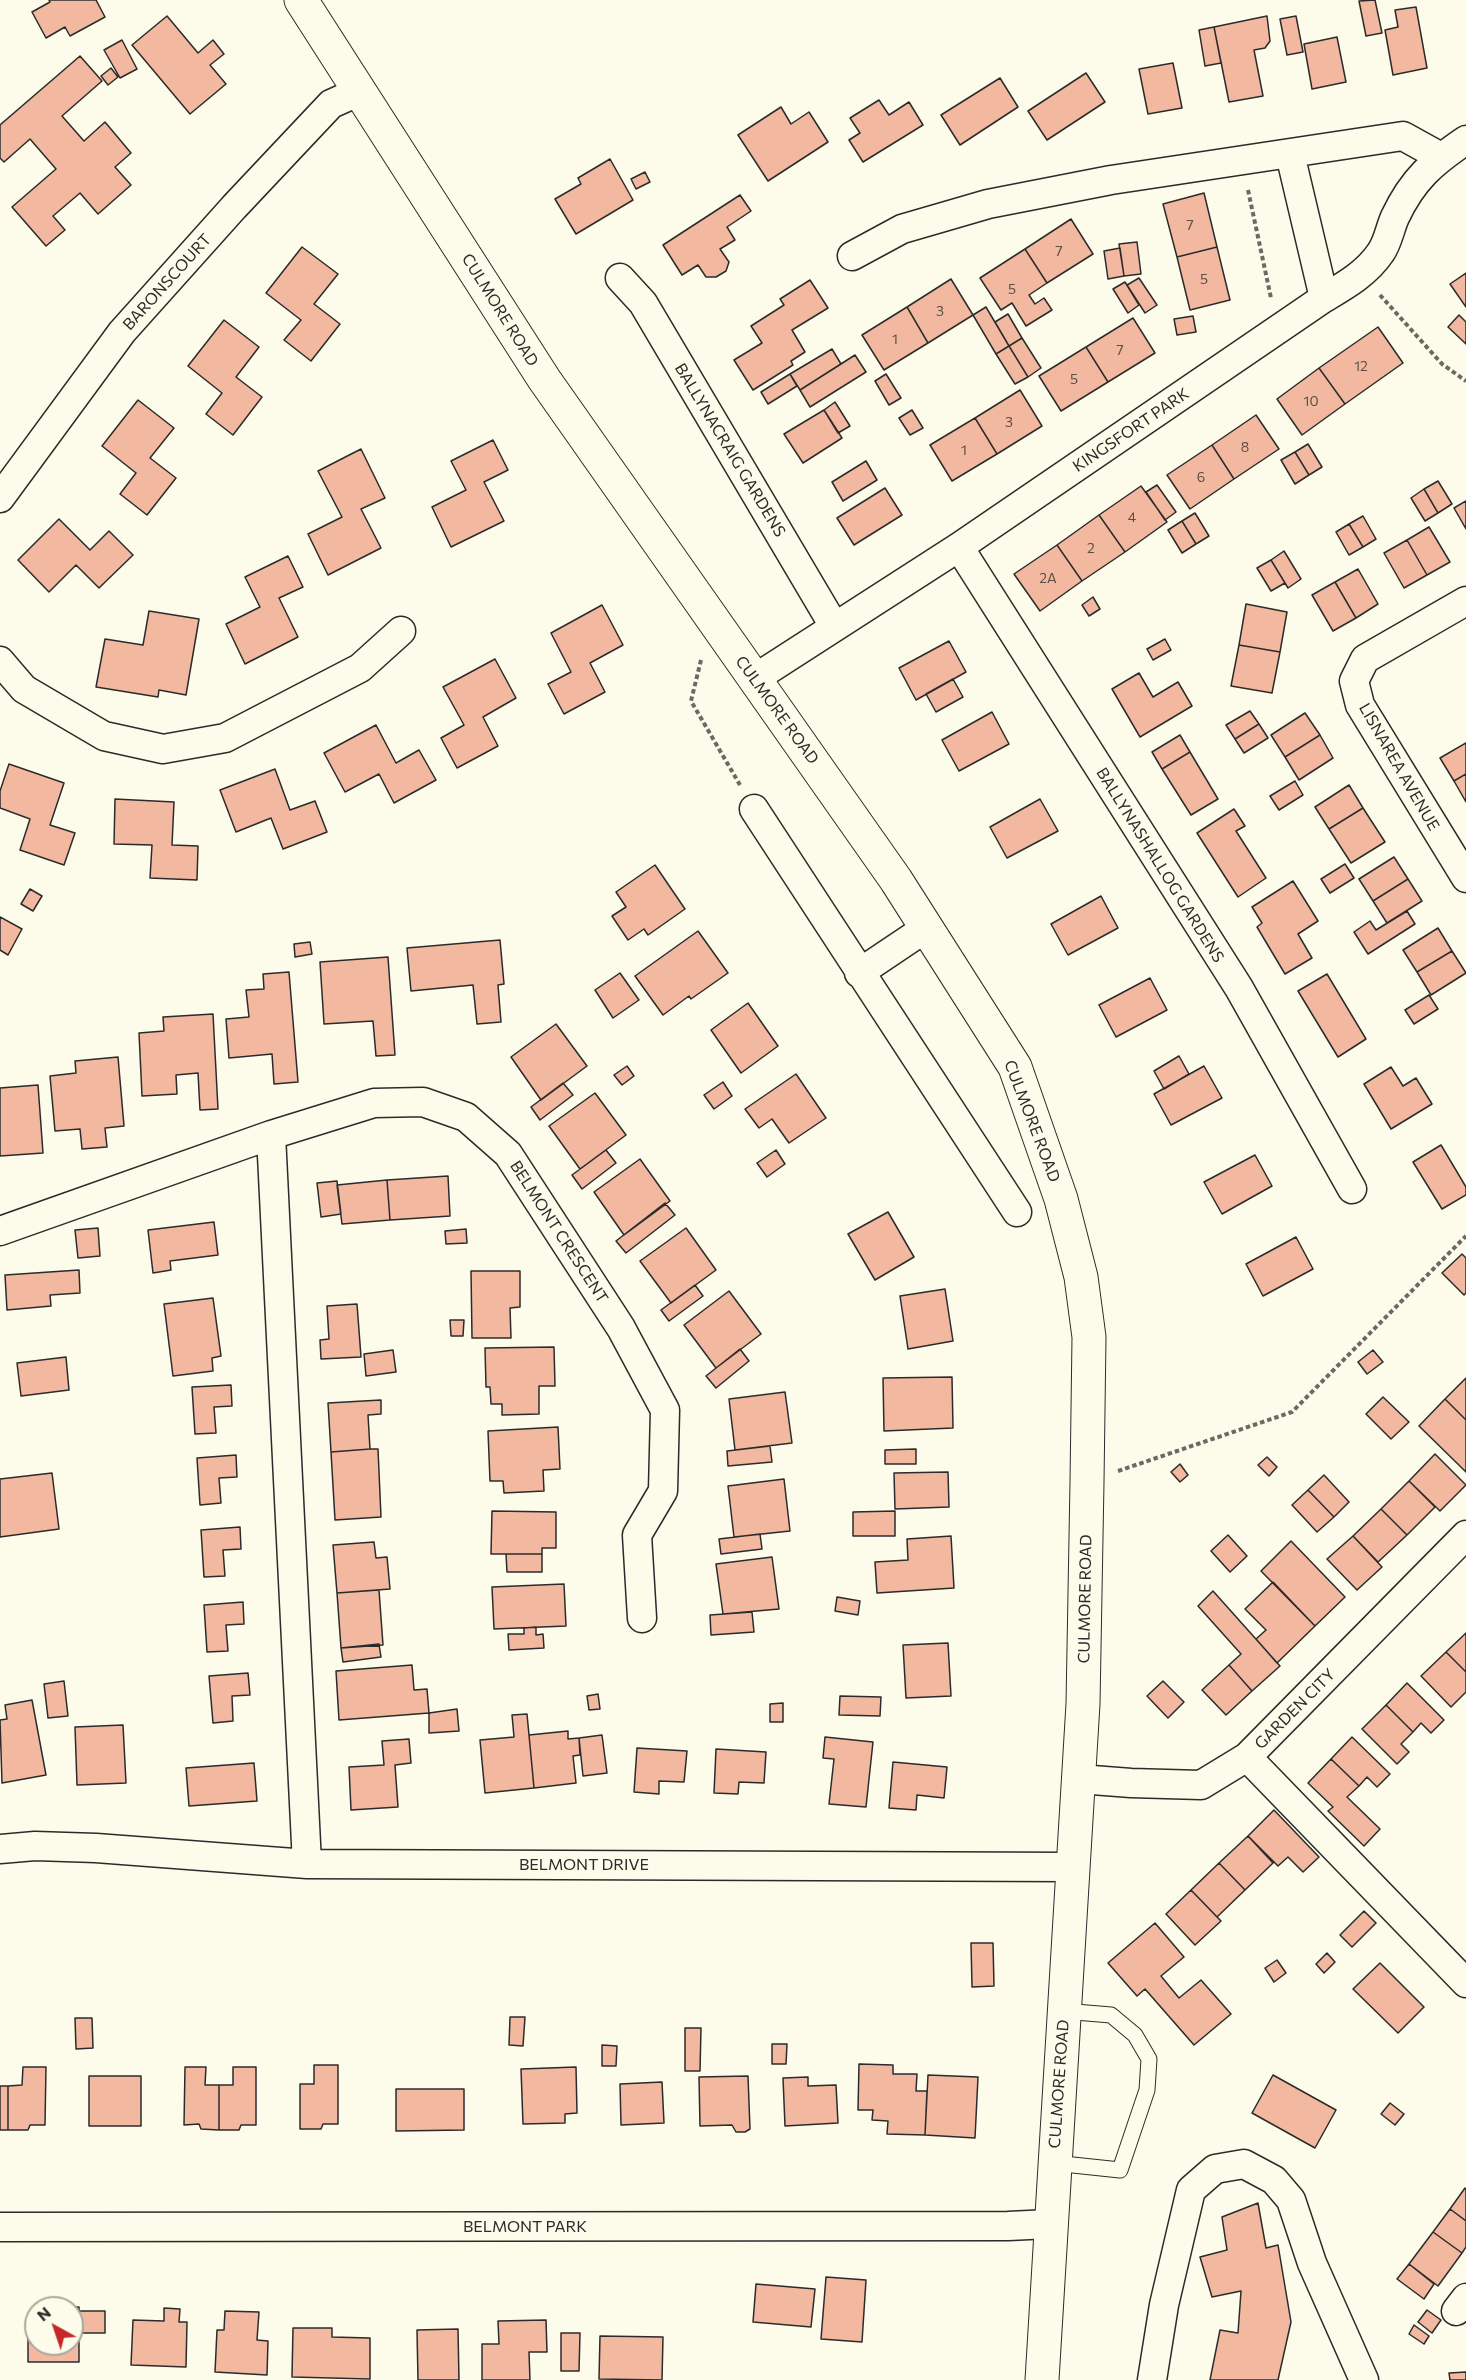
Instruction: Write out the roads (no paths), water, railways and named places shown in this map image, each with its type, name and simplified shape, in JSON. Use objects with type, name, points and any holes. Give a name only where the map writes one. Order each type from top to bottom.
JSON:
[{"type":"highway","name":"CULMORE ROAD","points":[[301,0],[544,379],[896,880],[1015,1067],[1061,1199],[1081,1277],[1089,1337],[1087,1482],[1083,1704],[1042,2380]]},
{"type":"street","name":"BARONSCOURT","points":[[0,498],[122,332],[234,207],[331,104],[360,91]]},
{"type":"street","points":[[852,256],[902,229],[988,204],[1111,180],[1403,136],[1441,157]]},
{"type":"street","name":"KINGSFORT PARK","points":[[754,679],[959,547],[1362,274],[1382,251],[1395,218],[1414,183],[1441,157],[1466,140]]},
{"type":"street","points":[[1290,154],[1324,298]]},
{"type":"street","name":"BALLYNACRAIG GARDENS","points":[[620,278],[643,303],[834,626]]},
{"type":"street","name":"BALLYNASHALLOG GARDENS","points":[[959,547],[1239,988],[1352,1189]]},
{"type":"street","name":"LISNAREA AVENUE","points":[[1466,601],[1365,659],[1354,681],[1360,705],[1466,878]]},
{"type":"street","points":[[0,661],[24,689],[104,736],[163,749],[225,738],[360,668],[401,631]]},
{"type":"street","points":[[754,809],[1017,1212]]},
{"type":"street","points":[[859,973],[926,928]]},
{"type":"street","name":"BELMONT CRESCENT","points":[[0,1231],[271,1135],[374,1103],[423,1102],[466,1116],[508,1154],[621,1328],[665,1410],[663,1491],[637,1535],[642,1618]]},
{"type":"street","points":[[271,1135],[307,1864]]},
{"type":"street","name":"GARDEN CITY","points":[[1079,1779],[1201,1785],[1247,1757],[1466,1535]]},
{"type":"street","points":[[1247,1757],[1463,1972]]},
{"type":"street","name":"BELMONT DRIVE","points":[[0,1849],[35,1846],[96,1848],[307,1864],[1072,1867]]},
{"type":"street","points":[[1152,2380],[1164,2305],[1191,2190],[1215,2169],[1244,2164],[1274,2180],[1291,2200],[1312,2263],[1364,2380]]},
{"type":"street","name":"BELMONT PARK","points":[[0,2227],[1050,2224]]},
{"type":"lane","points":[[1054,2163],[1120,2169],[1147,2090],[1149,2059],[1135,2035],[1111,2015],[1063,2011]]}]
